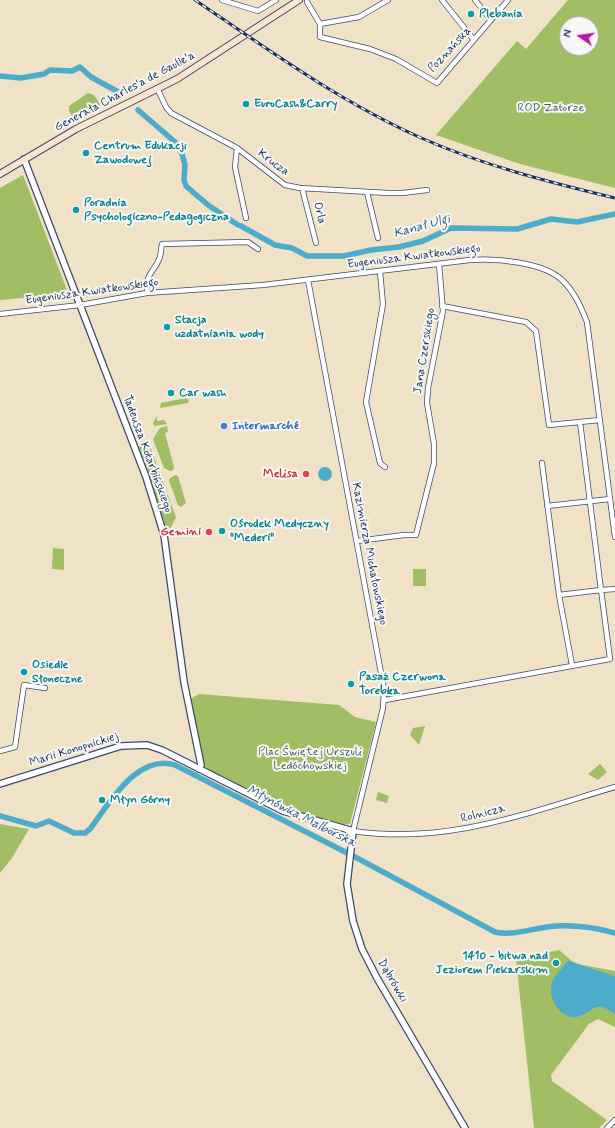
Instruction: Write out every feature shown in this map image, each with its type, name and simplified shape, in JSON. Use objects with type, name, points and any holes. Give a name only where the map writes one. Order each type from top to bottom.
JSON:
[{"type":"main road","name":"Generała Charles'a de Gaulle'a","points":[[0,174],[76,129],[202,64],[299,0]]},
{"type":"street","points":[[222,0],[258,11],[276,0]]},
{"type":"street","points":[[320,24],[359,16],[388,0]]},
{"type":"street","points":[[442,0],[474,40]]},
{"type":"street","points":[[475,0],[491,20]]},
{"type":"street","name":"Poznańska","points":[[308,2],[320,24],[320,38],[370,49],[396,59],[437,83],[508,0]]},
{"type":"street","name":"Krucza","points":[[156,88],[166,107],[171,113],[237,148],[285,185],[302,188],[366,192],[403,193],[427,190]]},
{"type":"street","points":[[237,148],[235,167],[246,218]]},
{"type":"street","name":"Tadeusza Kotarbińskiego","points":[[24,159],[146,477],[164,535],[185,686],[201,765],[198,769]]},
{"type":"street","name":"Orla","points":[[302,188],[316,243]]},
{"type":"street","points":[[366,192],[378,238]]},
{"type":"street","points":[[147,293],[146,282],[149,274],[160,258],[162,244],[248,242],[258,248]]},
{"type":"street","name":"Eugeniusza Kwiatkowskiego","points":[[0,314],[80,305],[147,293],[263,285],[480,259],[512,261],[550,272],[562,279],[572,291],[587,322],[615,537]]},
{"type":"street","name":"Jana Czerskiego","points":[[357,541],[404,535],[416,536],[434,463],[434,444],[428,410],[428,388],[442,306],[439,264]]},
{"type":"street","points":[[380,272],[383,304],[366,402],[380,463],[385,467]]},
{"type":"street","name":"Kazimierza Michałowskiego","points":[[308,280],[357,541],[384,700],[353,831]]},
{"type":"street","points":[[442,306],[522,321],[531,325],[536,332],[538,342],[549,425],[600,420]]},
{"type":"street","points":[[384,700],[610,659],[580,422]]},
{"type":"street","points":[[542,463],[559,595],[572,665]]},
{"type":"street","points":[[547,506],[610,499]]},
{"type":"street","points":[[559,595],[615,589]]},
{"type":"street","points":[[0,751],[15,747],[24,685],[45,688]]},
{"type":"street","name":"Marii Konopnickiej","points":[[0,784],[122,746],[135,744],[147,745],[162,750],[290,814],[353,831]]},
{"type":"street","name":"Rolnicza","points":[[353,831],[416,835],[458,831],[482,826],[615,787]]},
{"type":"street","name":"Dąbrówki","points":[[353,831],[347,879],[353,921],[362,949],[377,978],[465,1128]]},
{"type":"street","points":[[607,1128],[615,1120]]},
{"type":"green space","name":"ROD Zatorze","points":[[568,0],[615,0],[615,188],[520,164],[436,135],[517,41],[526,49]]},
{"type":"green space","points":[[88,93],[94,95],[100,104],[99,110],[76,122],[69,111],[69,106]]},
{"type":"green space","points":[[23,175],[67,290],[66,294],[0,300],[0,188]]},
{"type":"green space","points":[[186,398],[189,400],[188,403],[160,408],[161,403]]},
{"type":"green space","points":[[157,416],[157,421],[164,420],[167,424],[154,426],[153,423]]},
{"type":"green space","points":[[167,426],[168,432],[165,433],[174,467],[173,470],[170,471],[164,468],[153,439],[160,428]]},
{"type":"green space","points":[[143,441],[149,444],[176,517],[169,531],[164,527],[138,448]]},
{"type":"green space","points":[[175,475],[178,476],[186,503],[181,507],[178,505],[169,481],[169,479]]},
{"type":"green space","points":[[53,548],[64,549],[64,570],[52,569]]},
{"type":"green space","points":[[413,569],[426,569],[426,586],[413,586]]},
{"type":"green space","name":"Plac Świętej Urszuli Ledóchowskiej","points":[[199,694],[339,705],[355,717],[376,722],[350,824],[341,825],[292,812],[208,771],[205,767],[190,699]]},
{"type":"green space","points":[[425,726],[419,745],[410,735],[413,728]]},
{"type":"green space","points":[[600,764],[607,772],[598,780],[588,774]]},
{"type":"green space","points":[[378,792],[389,796],[387,803],[376,800]]},
{"type":"green space","points":[[0,824],[29,829],[12,858],[0,873]]},
{"type":"green space","points":[[559,950],[578,964],[615,971],[615,1027],[598,1019],[589,1024],[551,1075],[552,1081],[607,1120],[599,1128],[534,1128],[516,959]]},
{"type":"water","points":[[325,467],[330,469],[332,474],[330,479],[325,481],[320,479],[318,474],[320,469]]},
{"type":"water","points":[[568,961],[615,976],[615,1014],[602,1007],[593,1008],[576,1017],[570,1017],[560,1011],[553,1000],[551,989],[555,977]]},
{"type":"waterway","name":"Kanał Ulgi","points":[[0,76],[21,78],[44,74],[50,70],[72,71],[80,67],[91,77],[122,94]]},
{"type":"waterway","name":"Kanał Ulgi","points":[[138,110],[175,142],[182,154],[185,165],[184,180],[186,186],[208,205],[238,225]]},
{"type":"waterway","name":"Kanał Ulgi","points":[[241,226],[275,245],[292,248],[307,256],[344,256],[371,250],[399,247],[423,241],[451,228],[517,229],[551,219],[577,222],[615,214]]},
{"type":"waterway","name":"Młynówka Malborska","points":[[0,816],[36,826],[49,821],[74,833],[85,833],[90,829],[125,783],[136,773],[148,766],[161,763],[175,765],[357,858],[495,932],[515,933],[547,927],[573,926],[615,933]]},
{"type":"railway","points":[[195,0],[332,91],[389,123],[443,147],[491,164],[565,186],[615,198]]},
{"type":"place","name":"Plebania","points":[[471,14]]},
{"type":"place","name":"EuroCash&Carry","points":[[246,104]]},
{"type":"place","name":"Centrum Edukacji Zawodowej","points":[[86,153]]},
{"type":"place","name":"Poradnia Psychologiczno-Pedagogiczna","points":[[76,210]]},
{"type":"place","name":"Stacja uzdatniania wody","points":[[167,327]]},
{"type":"place","name":"Car wash","points":[[171,393]]},
{"type":"place","name":"Intermarché","points":[[224,426]]},
{"type":"place","name":"Melisa","points":[[306,474]]},
{"type":"place","name":"Ośrodek Medyczny \"Mederi\"","points":[[222,531]]},
{"type":"place","name":"Gemini","points":[[209,532]]},
{"type":"place","name":"Osiedle Słoneczne","points":[[24,672]]},
{"type":"place","name":"Pasaż Czerwona Torebka","points":[[351,684]]},
{"type":"place","name":"Młyn Górny","points":[[102,800]]},
{"type":"place","name":"1410 - bitwa nad Jeziorem Piekarskim","points":[[556,963]]}]
